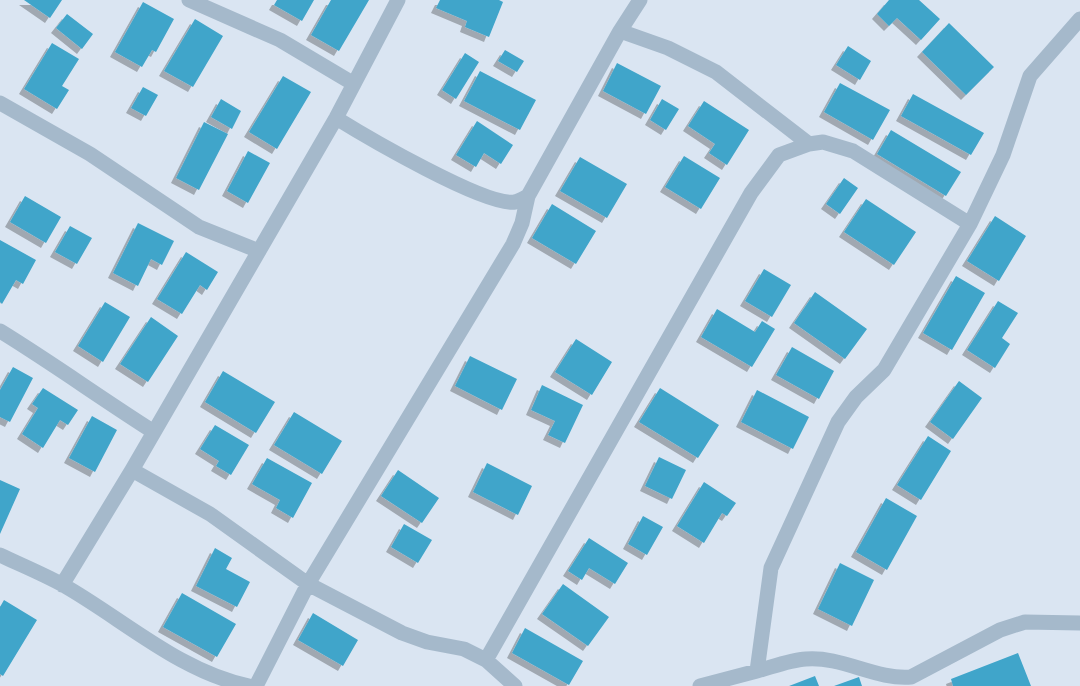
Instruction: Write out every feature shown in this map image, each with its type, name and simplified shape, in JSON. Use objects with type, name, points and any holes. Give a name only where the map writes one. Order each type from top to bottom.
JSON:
[{"type":"street","points":[[189,0],[280,40],[354,84]]},
{"type":"street","points":[[62,585],[132,470],[336,118],[398,0]]},
{"type":"street","points":[[256,686],[308,584],[513,244],[522,223],[528,196],[620,31],[640,0]]},
{"type":"street","points":[[757,671],[771,568],[838,422],[856,397],[884,370],[970,224],[1003,155],[1030,76],[1080,19]]},
{"type":"street","points":[[620,31],[668,48],[716,72],[809,144]]},
{"type":"street","points":[[0,103],[90,154],[199,226],[259,251]]},
{"type":"street","points":[[336,118],[389,150],[460,185],[493,198],[514,202],[528,196]]},
{"type":"street","points":[[486,660],[751,194],[779,155],[809,144],[823,142],[853,151],[970,224]]},
{"type":"street","points":[[0,331],[154,432]]},
{"type":"street","points":[[132,470],[210,514],[308,584],[402,633],[427,642],[464,649],[486,660],[515,686]]},
{"type":"street","points":[[0,555],[62,585],[194,666],[224,680],[249,686]]},
{"type":"street","points":[[700,686],[806,658],[824,660],[897,678],[911,676],[1000,630],[1025,622],[1080,623]]},
{"type":"building","points":[[24,0],[62,0],[50,18]]},
{"type":"building","points":[[277,0],[314,0],[302,21],[274,5]]},
{"type":"building","points":[[331,0],[369,0],[339,51],[311,35]]},
{"type":"building","points":[[440,0],[499,0],[503,2],[489,37],[465,27],[467,21],[436,8]]},
{"type":"building","points":[[889,0],[919,0],[940,19],[921,40],[897,18],[889,26],[877,14]]},
{"type":"building","points":[[143,2],[174,19],[156,52],[152,50],[142,67],[115,52]]},
{"type":"building","points":[[67,14],[93,34],[82,49],[56,28]]},
{"type":"building","points":[[195,19],[223,36],[193,87],[164,71]]},
{"type":"building","points":[[949,23],[994,67],[966,95],[922,52]]},
{"type":"building","points":[[52,43],[79,59],[62,86],[69,90],[57,109],[24,89]]},
{"type":"building","points":[[848,46],[871,61],[860,80],[836,65]]},
{"type":"building","points":[[505,50],[524,61],[517,72],[498,61]]},
{"type":"building","points":[[465,53],[479,62],[456,99],[442,90]]},
{"type":"building","points":[[617,63],[661,86],[646,114],[603,91]]},
{"type":"building","points":[[480,71],[536,100],[520,130],[464,101]]},
{"type":"building","points":[[283,76],[311,92],[277,149],[249,132]]},
{"type":"building","points":[[840,83],[890,110],[873,140],[824,112]]},
{"type":"building","points":[[143,87],[158,95],[146,116],[131,108]]},
{"type":"building","points":[[913,94],[984,133],[971,155],[901,116]]},
{"type":"building","points":[[221,99],[241,111],[232,129],[211,117]]},
{"type":"building","points":[[662,99],[679,109],[666,130],[650,120]]},
{"type":"building","points":[[704,101],[749,130],[727,165],[709,153],[715,144],[688,126]]},
{"type":"building","points":[[477,121],[513,145],[501,164],[484,153],[476,167],[456,155]]},
{"type":"building","points":[[204,122],[228,134],[199,190],[176,178]]},
{"type":"building","points":[[891,130],[961,172],[946,196],[877,154]]},
{"type":"building","points":[[248,151],[270,163],[248,203],[227,191]]},
{"type":"building","points":[[684,156],[720,178],[701,209],[665,187]]},
{"type":"building","points":[[580,157],[627,184],[607,218],[560,191]]},
{"type":"building","points":[[844,178],[858,188],[840,214],[826,204]]},
{"type":"building","points":[[25,196],[61,217],[46,243],[10,222]]},
{"type":"building","points":[[866,199],[916,232],[894,265],[844,232]]},
{"type":"building","points":[[552,204],[596,231],[576,264],[532,238]]},
{"type":"building","points":[[995,216],[1026,236],[999,281],[967,261]]},
{"type":"building","points":[[138,223],[174,241],[162,265],[151,259],[138,286],[113,273]]},
{"type":"building","points":[[70,226],[92,238],[77,264],[55,252]]},
{"type":"building","points":[[0,240],[36,260],[23,284],[16,280],[2,304],[0,302]]},
{"type":"building","points":[[186,252],[218,272],[207,290],[200,285],[182,314],[157,299]]},
{"type":"building","points":[[764,269],[791,285],[772,317],[745,301]]},
{"type":"building","points":[[956,276],[985,293],[952,350],[923,333]]},
{"type":"building","points":[[815,292],[867,329],[845,359],[794,323]]},
{"type":"building","points":[[998,301],[1018,313],[1002,338],[1010,344],[995,368],[967,350]]},
{"type":"building","points":[[105,302],[130,317],[103,362],[78,346]]},
{"type":"building","points":[[717,309],[755,332],[762,321],[775,329],[752,367],[701,337]]},
{"type":"building","points":[[151,317],[178,336],[148,382],[120,364]]},
{"type":"building","points":[[576,339],[612,362],[592,395],[555,372]]},
{"type":"building","points":[[792,347],[834,371],[819,399],[776,375]]},
{"type":"building","points":[[470,356],[517,379],[502,410],[455,386]]},
{"type":"building","points":[[13,367],[33,378],[10,422],[0,417],[0,390]]},
{"type":"building","points":[[223,371],[275,402],[256,433],[205,402]]},
{"type":"building","points":[[959,381],[982,398],[953,439],[930,422]]},
{"type":"building","points":[[542,385],[583,405],[565,443],[548,435],[555,421],[531,410]]},
{"type":"building","points":[[43,388],[78,410],[68,425],[60,420],[43,448],[22,434],[38,408],[32,404]]},
{"type":"building","points":[[660,388],[719,425],[698,458],[639,422]]},
{"type":"building","points":[[757,390],[809,417],[793,449],[741,422]]},
{"type":"building","points":[[294,412],[342,441],[322,474],[274,445]]},
{"type":"building","points":[[92,416],[117,430],[95,472],[69,458]]},
{"type":"building","points":[[215,425],[249,445],[231,475],[216,466],[219,461],[200,449]]},
{"type":"building","points":[[928,436],[951,451],[921,500],[897,485]]},
{"type":"building","points":[[659,457],[686,470],[672,499],[645,486]]},
{"type":"building","points":[[267,458],[312,483],[293,518],[276,508],[280,500],[252,484]]},
{"type":"building","points":[[487,463],[532,486],[518,515],[473,492]]},
{"type":"building","points":[[398,470],[439,498],[422,523],[381,496]]},
{"type":"building","points":[[0,480],[20,489],[0,534]]},
{"type":"building","points":[[704,482],[736,503],[727,516],[722,513],[704,543],[677,526]]},
{"type":"building","points":[[886,498],[917,516],[887,570],[856,552]]},
{"type":"building","points":[[643,516],[663,527],[647,555],[628,544]]},
{"type":"building","points":[[404,524],[432,540],[418,563],[391,547]]},
{"type":"building","points":[[589,538],[628,563],[615,584],[589,568],[582,580],[568,571]]},
{"type":"building","points":[[215,548],[232,558],[226,569],[250,582],[237,607],[196,586]]},
{"type":"building","points":[[840,563],[874,580],[852,626],[818,609]]},
{"type":"building","points":[[563,584],[609,617],[588,646],[542,614]]},
{"type":"building","points":[[182,593],[236,624],[217,657],[163,627]]},
{"type":"building","points":[[4,600],[37,620],[3,676],[0,674],[0,607]]},
{"type":"building","points":[[313,613],[358,640],[343,666],[298,640]]},
{"type":"building","points":[[525,628],[583,661],[569,685],[512,653]]},
{"type":"building","points":[[1018,653],[1031,686],[953,686],[951,679]]},
{"type":"building","points":[[815,676],[819,686],[789,686]]},
{"type":"building","points":[[859,677],[862,686],[834,686]]}]
